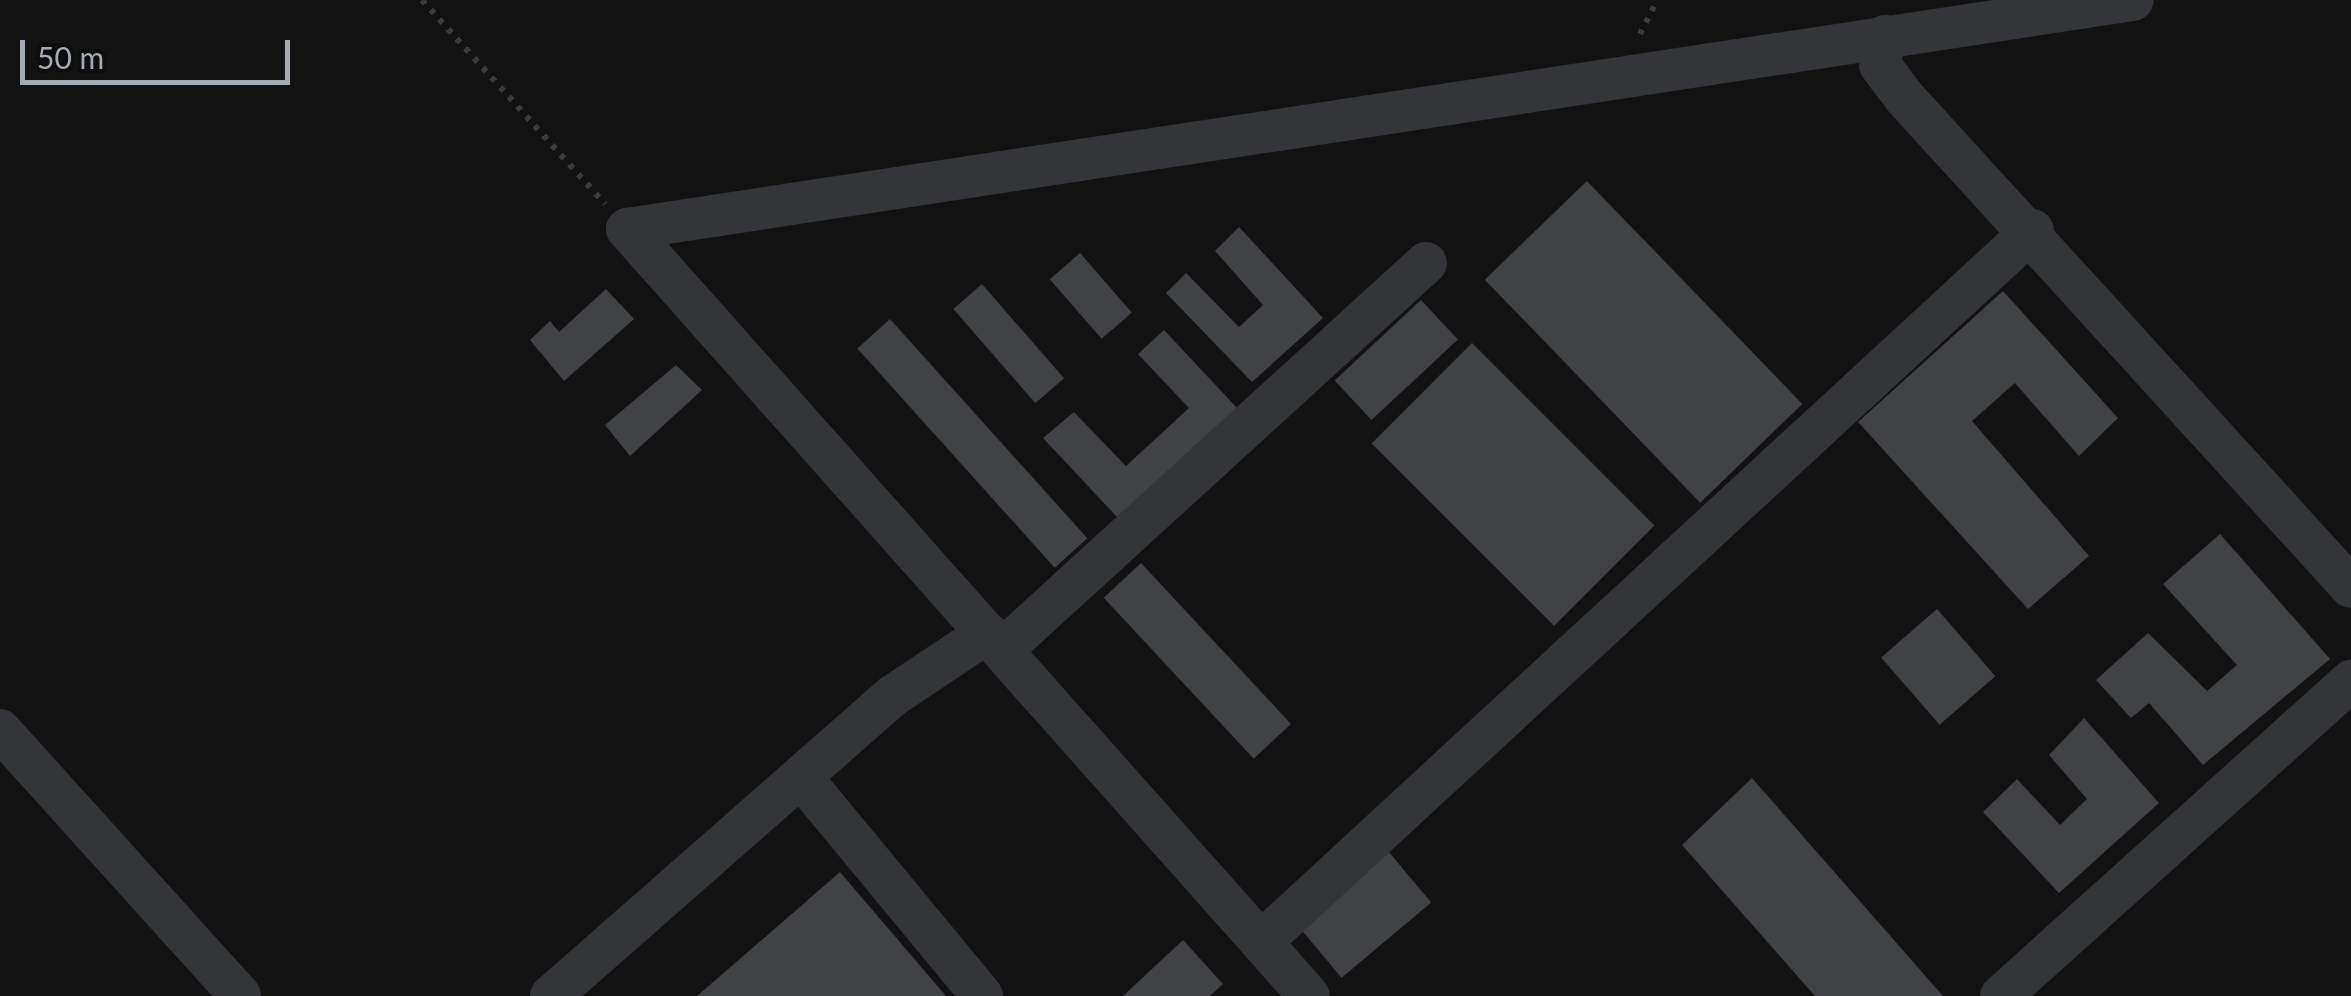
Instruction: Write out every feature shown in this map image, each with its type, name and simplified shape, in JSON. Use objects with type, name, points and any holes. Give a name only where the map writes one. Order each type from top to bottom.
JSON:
[{"type":"lane","points":[[627,229],[2134,0]]},
{"type":"lane","points":[[1884,36],[1880,65],[1904,97],[2033,230],[2351,588]]},
{"type":"lane","points":[[627,229],[1308,996]]},
{"type":"lane","points":[[1261,942],[2033,230]]},
{"type":"lane","points":[[551,996],[894,696],[994,642],[1426,263]]},
{"type":"lane","points":[[2001,996],[2351,681]]},
{"type":"lane","points":[[0,730],[240,996]]},
{"type":"lane","points":[[801,778],[982,996]]},
{"type":"path","points":[[422,0],[627,229]]},
{"type":"building","points":[[1587,181],[1802,404],[1700,503],[1485,280]]},
{"type":"building","points":[[1239,227],[1323,318],[1252,382],[1166,293],[1186,273],[1239,327],[1263,305],[1215,251]]},
{"type":"building","points":[[1080,253],[1132,313],[1102,339],[1050,279]]},
{"type":"building","points":[[982,284],[1064,378],[1035,403],[953,309]]},
{"type":"building","points":[[606,289],[634,319],[564,381],[530,340],[550,321],[559,332]]},
{"type":"building","points":[[2003,291],[2118,418],[2079,456],[2015,383],[1972,421],[2089,556],[2028,609],[1858,422]]},
{"type":"building","points":[[1421,300],[1458,339],[1372,420],[1335,380]]},
{"type":"building","points":[[890,319],[1087,538],[1055,568],[857,348]]},
{"type":"building","points":[[1164,330],[1238,409],[1117,517],[1043,438],[1074,412],[1126,466],[1189,408],[1138,354]]},
{"type":"building","points":[[1472,343],[1654,525],[1554,626],[1372,443]]},
{"type":"building","points":[[676,365],[702,390],[630,456],[605,425]]},
{"type":"building","points":[[2220,534],[2330,659],[2203,765],[2149,703],[2131,718],[2096,680],[2148,633],[2207,691],[2237,665],[2163,584]]},
{"type":"building","points":[[1141,563],[1291,724],[1254,759],[1104,598]]},
{"type":"building","points":[[1937,609],[1995,676],[1940,725],[1881,658]]},
{"type":"building","points":[[2084,718],[2159,803],[2059,893],[1983,812],[2017,779],[2060,825],[2087,799],[2049,755]]},
{"type":"building","points":[[1752,778],[1943,996],[1815,996],[1682,845]]},
{"type":"building","points":[[1383,845],[1431,902],[1342,978],[1293,920]]},
{"type":"building","points":[[840,872],[946,996],[697,996]]},
{"type":"building","points":[[1183,940],[1223,984],[1210,996],[1123,996]]}]
